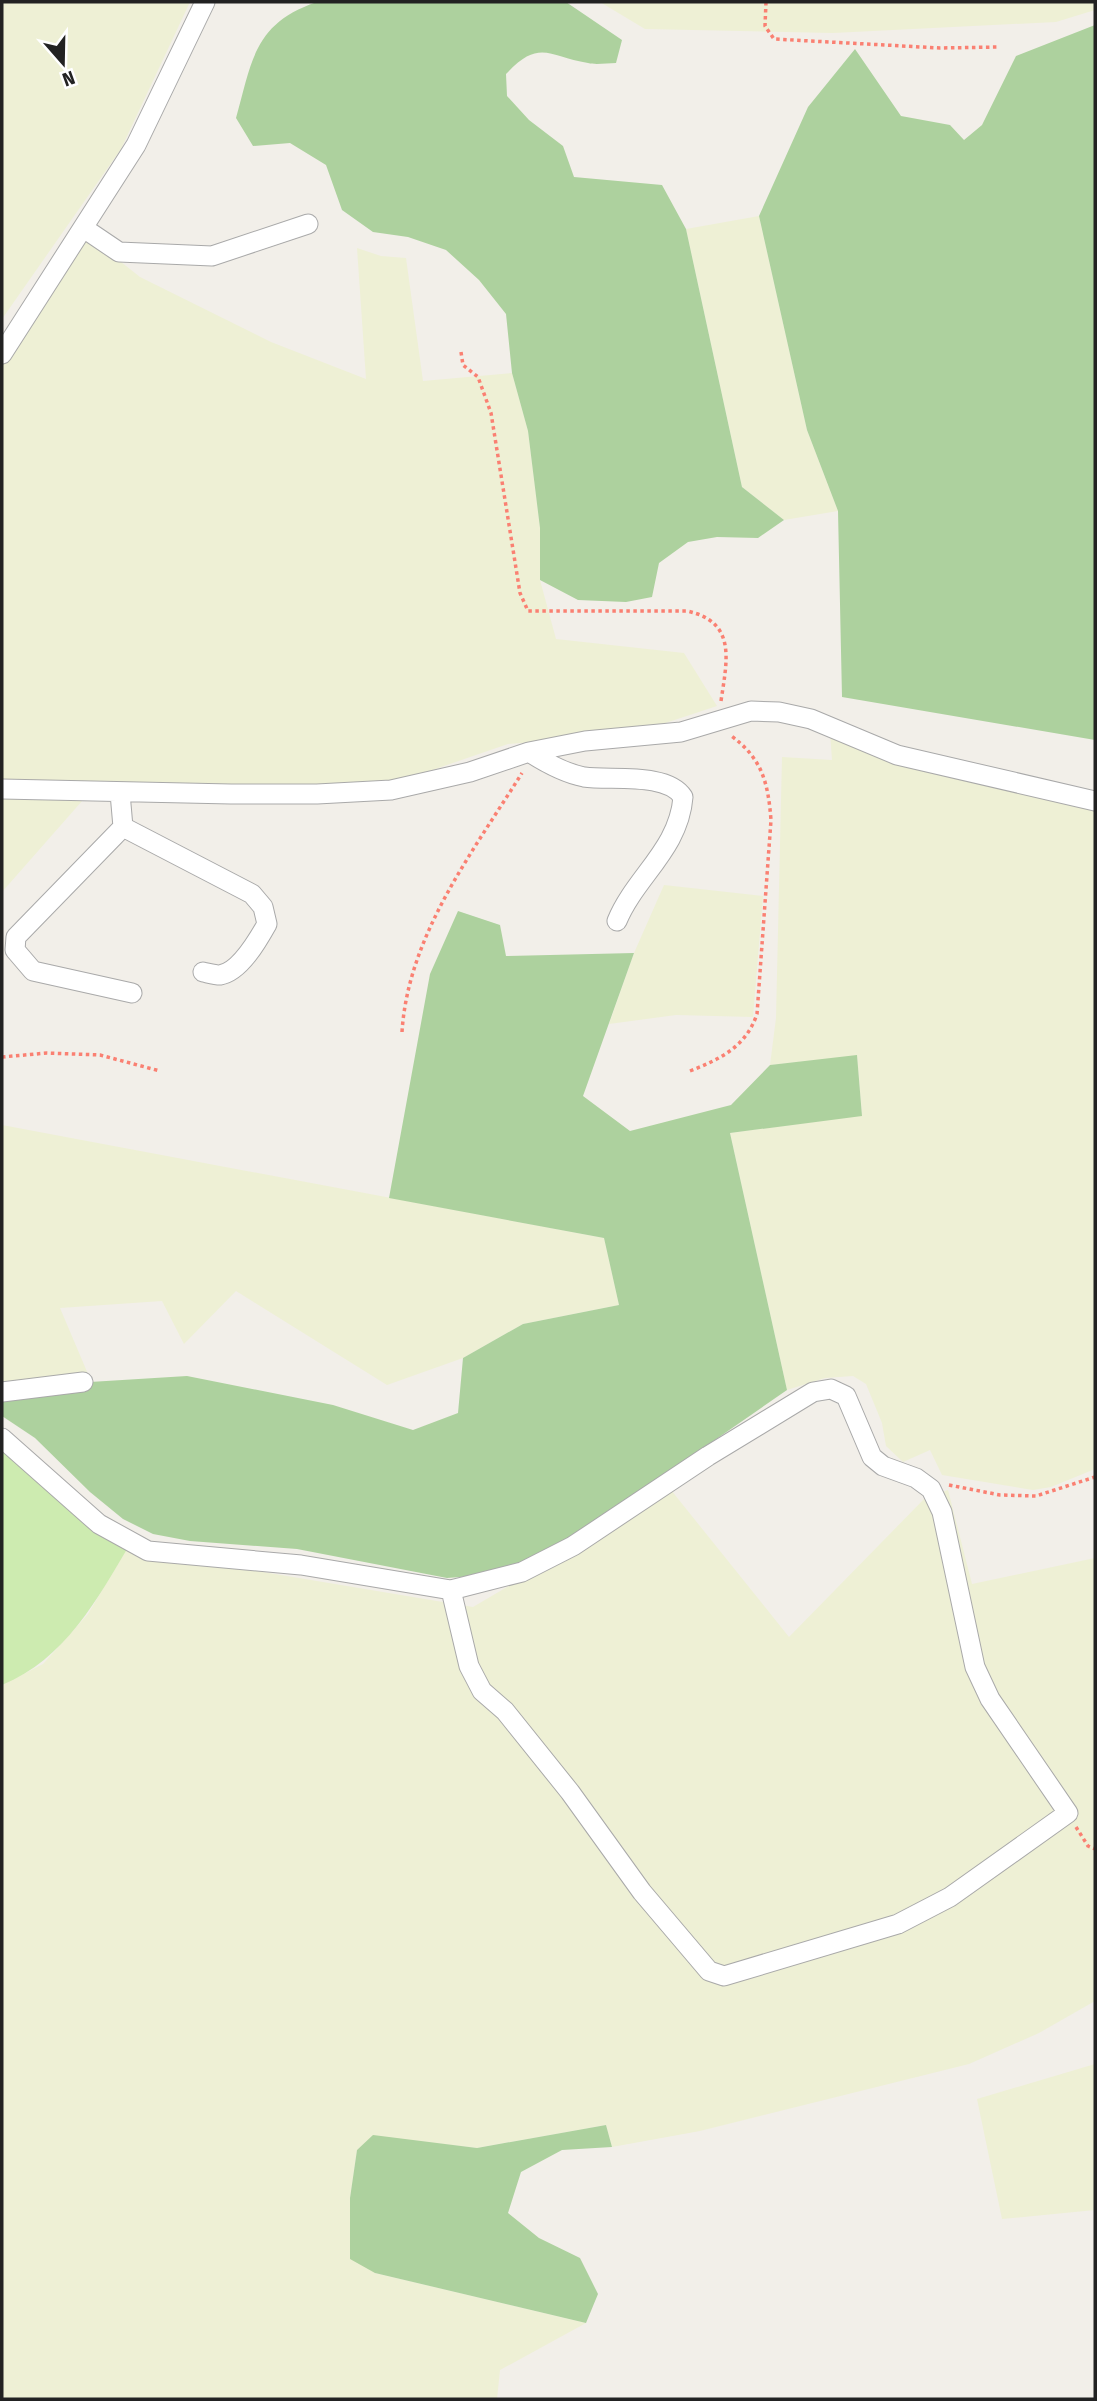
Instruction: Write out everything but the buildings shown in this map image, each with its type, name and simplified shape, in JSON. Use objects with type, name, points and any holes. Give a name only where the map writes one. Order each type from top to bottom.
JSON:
[{"type":"street","points":[[2,354],[85,229],[136,145],[205,2]]},
{"type":"street","points":[[85,229],[119,252],[212,256],[308,224]]},
{"type":"street","points":[[2,789],[120,793],[317,794],[391,790],[470,772],[529,752],[585,741],[681,732],[751,710],[800,716],[897,755],[1095,801]]},
{"type":"street","points":[[529,752],[548,765],[583,777],[664,783],[678,789],[683,797],[671,836],[656,865],[623,905],[617,921]]},
{"type":"street","points":[[120,793],[123,827],[16,937],[15,950],[33,971],[132,993]]},
{"type":"street","points":[[123,827],[252,894],[263,908],[267,925],[231,970],[220,975],[203,972]]},
{"type":"street","points":[[2,1392],[83,1382]]},
{"type":"street","points":[[2,1438],[99,1524],[148,1551],[301,1565],[452,1590],[522,1572],[573,1546],[708,1456],[813,1392],[831,1389],[846,1396],[872,1457],[883,1466],[916,1478],[930,1489],[942,1512],[975,1667],[985,1688],[1068,1813],[950,1897],[898,1924],[724,1976],[709,1970],[642,1892],[538,1752],[505,1711],[482,1691],[470,1666],[452,1590]]},
{"type":"path","points":[[766,2],[765,26],[774,39],[940,48],[998,47]]},
{"type":"path","points":[[461,352],[463,365],[478,377],[491,413],[520,593],[528,611],[687,611],[706,615],[718,626],[725,642],[726,659],[718,719],[726,732],[755,758],[768,791],[771,820],[757,1014],[753,1027],[730,1052],[690,1071]]},
{"type":"path","points":[[402,1032],[404,1005],[420,947],[528,763],[529,752]]},
{"type":"path","points":[[2,1057],[47,1053],[100,1055],[160,1071]]},
{"type":"path","points":[[916,1478],[1000,1495],[1036,1496],[1095,1477]]},
{"type":"path","points":[[1068,1813],[1088,1846],[1095,1849]]},
{"type":"green space","points":[[2,2],[190,2],[121,149],[2,319]]},
{"type":"green space","points":[[317,2],[566,2],[622,40],[616,63],[591,64],[545,53],[528,56],[506,74],[507,96],[529,120],[563,146],[574,177],[662,185],[686,229],[742,487],[784,520],[758,538],[717,537],[688,542],[659,563],[652,597],[626,602],[578,600],[540,580],[540,528],[528,431],[512,373],[506,314],[479,280],[446,250],[408,237],[373,232],[342,210],[326,165],[290,143],[253,146],[236,118],[252,62],[268,33],[280,21]]},
{"type":"green space","points":[[600,2],[1095,2],[1095,10],[1056,22],[833,33],[645,29]]},
{"type":"green space","points":[[1095,25],[1095,740],[842,697],[838,511],[807,430],[759,216],[808,107],[855,49],[901,116],[950,125],[964,140],[982,125],[1016,56]]},
{"type":"green space","points":[[759,216],[807,430],[838,511],[784,520],[742,487],[686,229]]},
{"type":"green space","points":[[87,235],[140,277],[271,342],[366,379],[357,248],[381,256],[406,258],[423,381],[512,373],[528,431],[540,528],[540,580],[556,639],[684,653],[717,706],[629,735],[508,744],[380,788],[97,784],[2,892],[2,361]]},
{"type":"green space","points":[[830,732],[1095,804],[1095,1469],[1051,1487],[1033,1490],[942,1475],[930,1450],[903,1462],[886,1446],[882,1423],[866,1384],[853,1376],[825,1378],[787,1390],[730,1133],[862,1115],[857,1056],[770,1065],[776,1018],[782,757],[832,760]]},
{"type":"green space","points":[[664,885],[763,896],[753,1017],[676,1015],[609,1024],[634,953]]},
{"type":"green space","points":[[458,911],[500,925],[506,956],[634,953],[583,1096],[630,1131],[731,1105],[770,1065],[857,1055],[862,1116],[730,1133],[787,1390],[598,1521],[537,1557],[486,1575],[447,1578],[297,1549],[190,1541],[153,1534],[123,1519],[90,1492],[35,1438],[2,1416],[2,1396],[90,1382],[187,1376],[333,1405],[413,1430],[458,1413],[463,1358],[523,1324],[619,1305],[604,1238],[389,1198],[430,974]]},
{"type":"green space","points":[[2,1125],[604,1238],[619,1305],[523,1324],[463,1358],[387,1385],[236,1291],[184,1344],[162,1301],[60,1308],[88,1374],[2,1388]]},
{"type":"green space","points":[[2,1437],[130,1544],[92,1606],[61,1644],[24,1674],[2,1685]]},
{"type":"green space","points":[[671,1490],[789,1637],[926,1497],[948,1490],[972,1584],[1095,1558],[1095,2001],[1039,2033],[969,2064],[700,2131],[612,2147],[606,2125],[477,2148],[373,2136],[357,2150],[350,2198],[375,2273],[586,2323],[500,2370],[497,2399],[2,2399],[2,1685],[43,1664],[88,1614],[126,1550],[148,1561],[245,1569],[473,1607]]},
{"type":"green space","points":[[1095,2064],[1095,2210],[1002,2219],[977,2099]]},
{"type":"green space","points":[[606,2125],[612,2147],[562,2150],[521,2172],[508,2213],[539,2238],[580,2258],[598,2294],[586,2323],[375,2273],[350,2259],[350,2198],[357,2150],[373,2135],[477,2148]]}]
